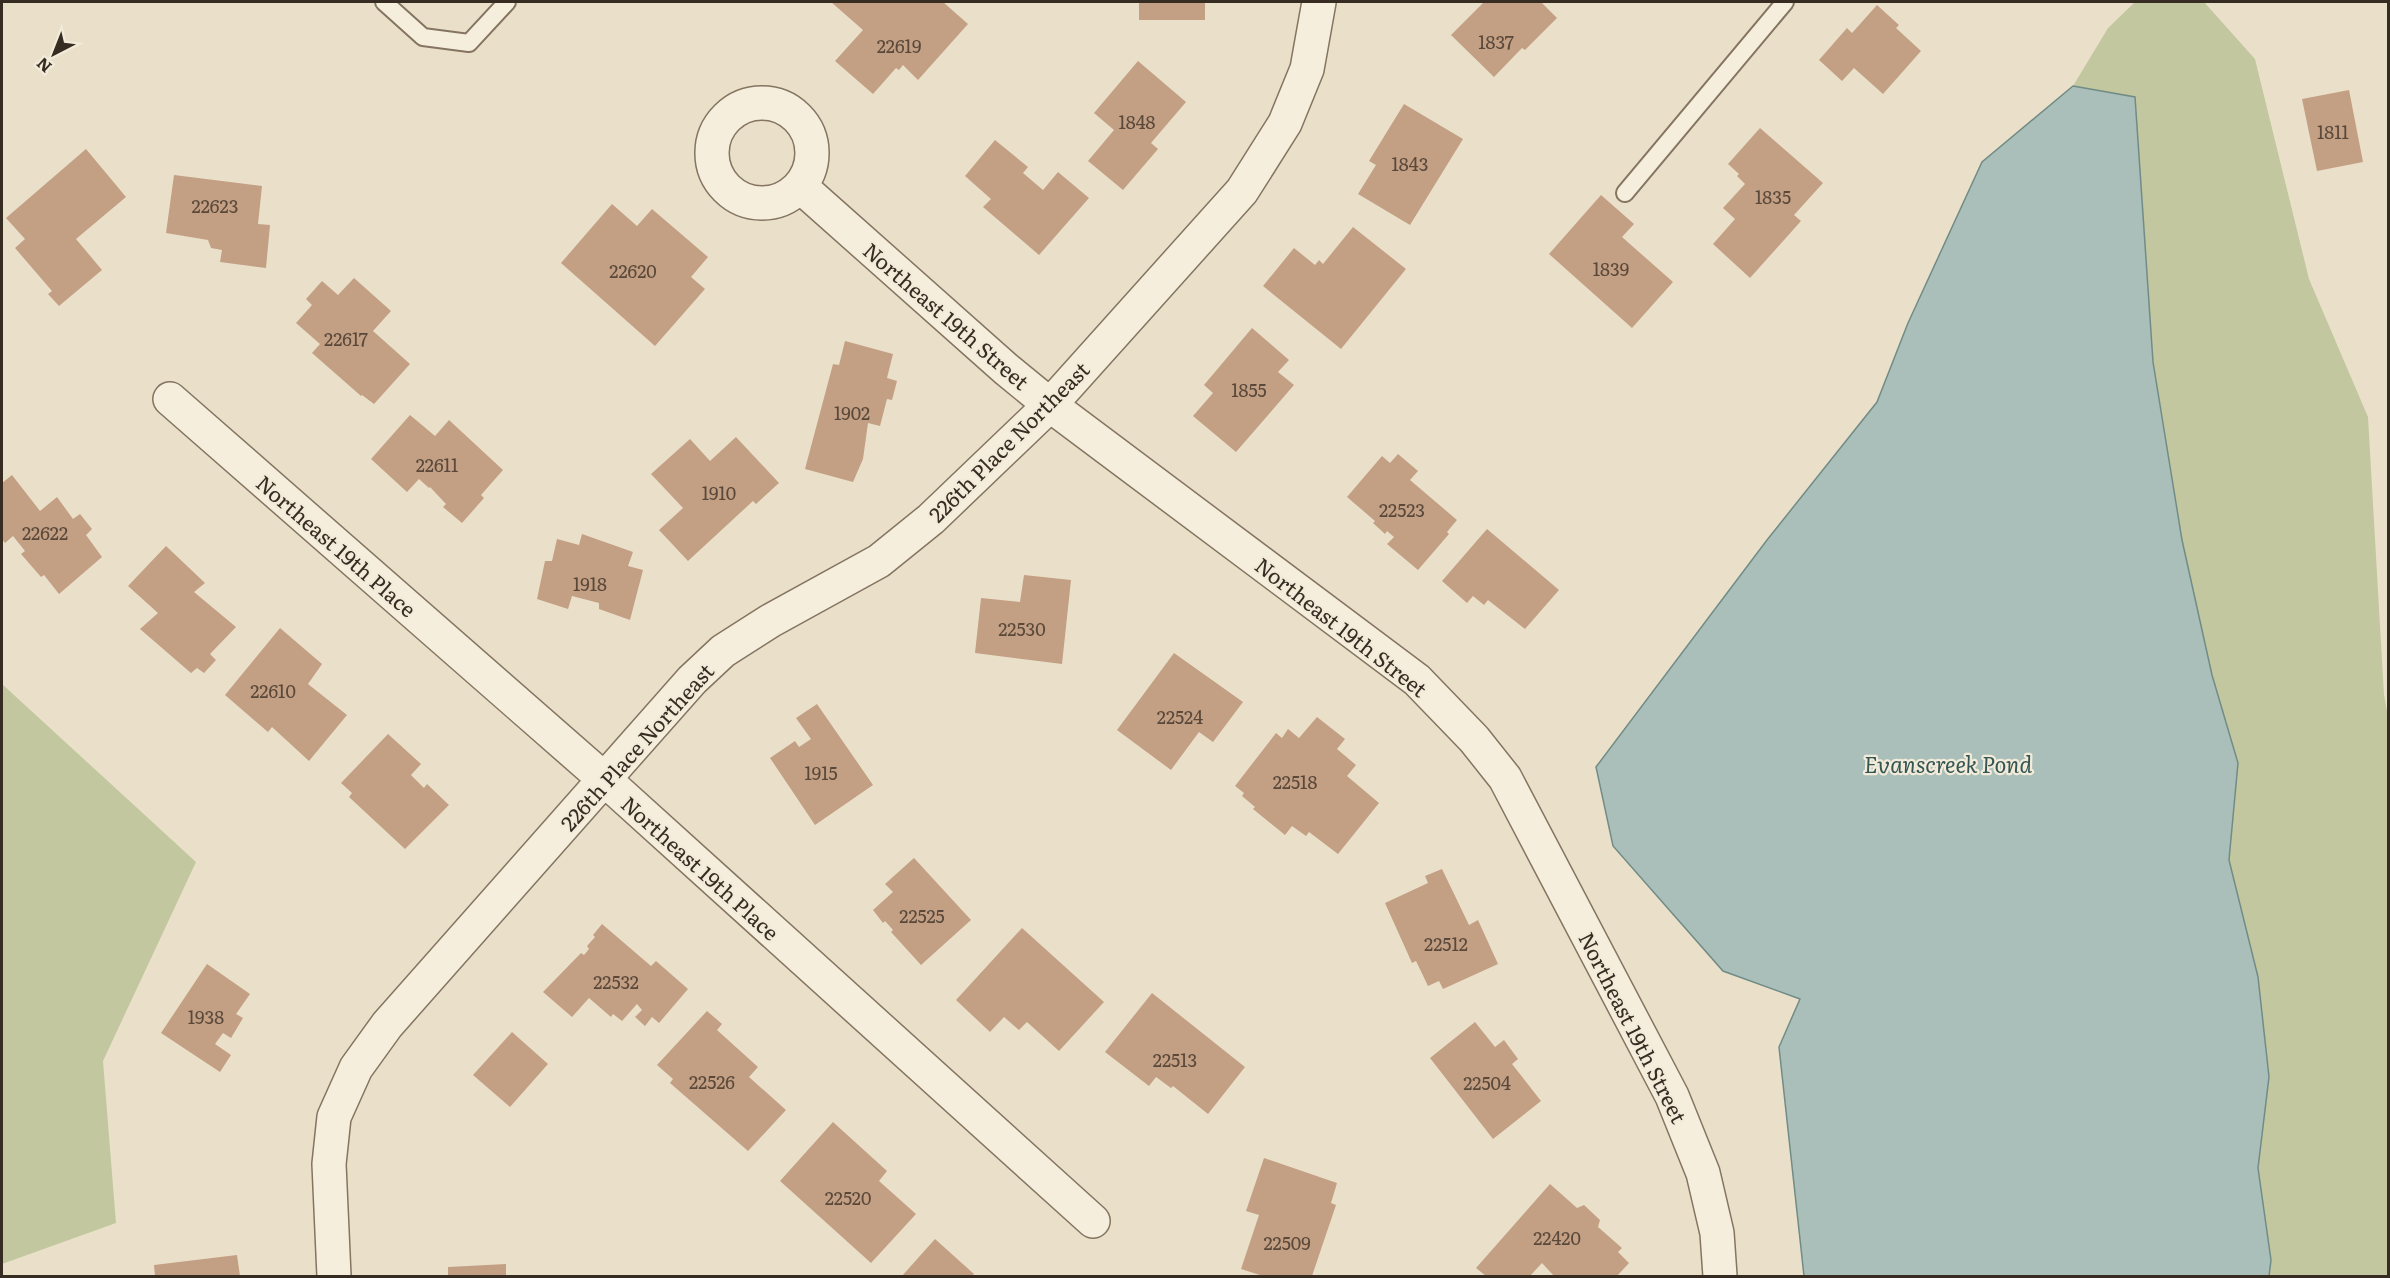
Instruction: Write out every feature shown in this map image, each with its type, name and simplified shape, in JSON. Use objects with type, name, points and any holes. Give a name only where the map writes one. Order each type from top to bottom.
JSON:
[{"type":"street","name":"226th Place Northeast","points":[[334,1276],[329,1164],[334,1117],[356,1068],[387,1025],[692,680],[723,651],[770,621],[879,561],[931,519],[1050,405],[1242,191],[1285,123],[1307,69],[1318,2]]},
{"type":"street","name":"Northeast 19th Street","points":[[800,186],[1006,369],[1050,405],[1417,680],[1474,739],[1505,778],[1672,1096],[1703,1173],[1717,1233],[1720,1276]]},
{"type":"street","name":"Northeast 19th Place","points":[[170,399],[604,779],[1093,1221]]},
{"type":"lane","points":[[384,2],[423,37],[469,43],[507,2]]},
{"type":"lane","points":[[1625,193],[1785,2]]},
{"type":"green space","points":[[2135,2],[2204,2],[2255,59],[2309,279],[2368,417],[2384,695],[2388,717],[2388,1276],[2269,1276],[2271,1260],[2258,1168],[2269,1077],[2258,977],[2229,860],[2238,763],[2212,675],[2182,540],[2153,362],[2135,98],[2073,86],[2108,28]]},
{"type":"green space","points":[[2,684],[196,862],[103,1061],[116,1223],[2,1264]]},
{"type":"water","name":"Evanscreek Pond","points":[[2073,86],[2135,97],[2153,362],[2182,540],[2212,675],[2238,763],[2229,860],[2258,977],[2269,1077],[2258,1168],[2271,1260],[2269,1276],[1804,1276],[1779,1047],[1800,999],[1723,971],[1613,846],[1596,767],[1767,540],[1877,402],[1908,323],[1982,162]]},
{"type":"building","points":[[831,2],[943,2],[968,24],[918,80],[903,65],[899,70],[896,68],[873,94],[835,61],[863,30]]},
{"type":"building","points":[[1139,2],[1205,2],[1205,20],[1139,20]]},
{"type":"building","points":[[1484,2],[1541,2],[1557,18],[1525,50],[1522,48],[1494,77],[1451,35]]},
{"type":"building","points":[[1877,5],[1899,25],[1896,28],[1921,51],[1883,94],[1854,68],[1842,81],[1819,60],[1847,28],[1852,33]]},
{"type":"building","points":[[1138,61],[1186,102],[1151,143],[1158,149],[1123,190],[1088,161],[1114,130],[1094,113]]},
{"type":"building","points":[[2349,90],[2363,162],[2317,171],[2302,99]]},
{"type":"building","points":[[1404,104],[1463,139],[1410,225],[1358,194],[1376,165],[1369,161]]},
{"type":"building","points":[[1760,128],[1823,183],[1794,215],[1801,221],[1750,278],[1713,244],[1735,219],[1723,208],[1745,184],[1737,176],[1739,174],[1728,164]]},
{"type":"building","points":[[995,140],[1028,167],[1023,173],[1043,190],[1058,172],[1089,198],[1039,255],[983,207],[991,199],[965,176]]},
{"type":"building","points":[[86,149],[126,197],[76,239],[102,270],[59,306],[48,294],[52,291],[15,248],[25,239],[6,218]]},
{"type":"building","points":[[174,175],[262,186],[258,224],[270,225],[266,268],[220,262],[222,250],[211,248],[208,240],[166,233]]},
{"type":"building","points":[[1601,195],[1634,224],[1622,237],[1673,282],[1632,328],[1549,254]]},
{"type":"building","points":[[612,204],[637,226],[652,209],[708,257],[691,277],[705,289],[655,346],[561,263]]},
{"type":"building","points":[[1353,227],[1406,269],[1341,349],[1263,286],[1294,248],[1315,265],[1319,260],[1323,264]]},
{"type":"building","points":[[354,278],[391,311],[373,331],[410,364],[374,404],[361,396],[312,353],[320,344],[296,323],[312,305],[306,299],[322,281],[338,295]]},
{"type":"building","points":[[1252,328],[1289,360],[1278,372],[1294,385],[1236,452],[1193,416],[1213,393],[1204,385]]},
{"type":"building","points":[[845,341],[893,354],[887,378],[897,381],[892,400],[887,399],[880,426],[868,423],[863,459],[853,482],[805,469],[833,364],[839,365]]},
{"type":"building","points":[[410,415],[435,436],[449,420],[503,470],[481,495],[484,498],[462,523],[443,507],[446,504],[419,479],[407,492],[371,459]]},
{"type":"building","points":[[736,437],[779,483],[756,504],[753,501],[688,561],[659,530],[683,508],[651,474],[690,439],[710,461]]},
{"type":"building","points":[[1398,454],[1418,471],[1410,480],[1457,520],[1447,532],[1449,534],[1418,570],[1387,544],[1394,537],[1387,531],[1385,534],[1373,523],[1375,521],[1347,497],[1382,456],[1390,463]]},
{"type":"building","points":[[12,475],[40,511],[57,497],[73,519],[80,514],[92,529],[86,535],[102,557],[59,594],[44,575],[41,577],[21,554],[25,551],[13,536],[5,543],[2,539],[2,483]]},
{"type":"building","points":[[1487,529],[1559,590],[1525,629],[1488,600],[1484,605],[1473,596],[1467,603],[1442,581]]},
{"type":"building","points":[[582,534],[633,552],[628,566],[643,570],[630,620],[599,609],[599,603],[572,596],[568,609],[537,599],[545,561],[552,561],[557,539],[579,545]]},
{"type":"building","points":[[166,546],[205,583],[194,592],[236,627],[210,654],[216,660],[204,673],[197,668],[191,673],[140,629],[158,613],[128,586]]},
{"type":"building","points":[[1024,575],[1071,580],[1062,664],[975,653],[981,598],[1020,602]]},
{"type":"building","points":[[280,628],[322,664],[308,684],[347,715],[309,761],[272,727],[268,732],[225,695]]},
{"type":"building","points":[[1174,653],[1243,702],[1213,742],[1199,732],[1171,770],[1117,730]]},
{"type":"building","points":[[817,704],[873,785],[815,825],[770,758],[795,741],[799,747],[811,739],[796,718]]},
{"type":"building","points":[[1317,717],[1345,739],[1337,749],[1356,765],[1347,776],[1379,803],[1338,854],[1309,832],[1306,836],[1292,826],[1285,835],[1253,809],[1255,807],[1242,796],[1244,793],[1235,786],[1276,733],[1282,738],[1288,729],[1299,738]]},
{"type":"building","points":[[388,734],[421,764],[411,775],[424,788],[427,784],[449,805],[405,849],[349,797],[352,793],[341,783]]},
{"type":"building","points":[[914,858],[971,920],[921,965],[891,932],[893,930],[885,921],[883,923],[873,910],[893,892],[885,884]]},
{"type":"building","points":[[1442,869],[1469,925],[1478,920],[1498,964],[1443,989],[1439,981],[1428,986],[1416,961],[1412,963],[1385,903],[1428,883],[1425,876]]},
{"type":"building","points":[[602,924],[651,966],[656,961],[688,989],[659,1023],[652,1017],[645,1026],[635,1017],[642,1010],[637,1004],[622,1021],[613,1014],[611,1017],[589,998],[572,1017],[543,992],[581,953],[584,955],[589,949],[587,946],[595,937],[593,935]]},
{"type":"building","points":[[1022,928],[1104,1002],[1059,1051],[1027,1022],[1019,1030],[1004,1017],[990,1032],[956,1000]]},
{"type":"building","points":[[207,964],[250,994],[236,1014],[243,1018],[231,1038],[223,1033],[215,1044],[231,1055],[220,1072],[161,1033]]},
{"type":"building","points":[[1152,993],[1245,1067],[1208,1114],[1173,1086],[1171,1088],[1156,1077],[1149,1086],[1105,1052]]},
{"type":"building","points":[[707,1011],[722,1024],[717,1030],[758,1067],[749,1077],[786,1110],[748,1151],[670,1083],[673,1079],[657,1065]]},
{"type":"building","points":[[1475,1022],[1495,1047],[1504,1040],[1518,1059],[1512,1064],[1541,1101],[1493,1139],[1430,1058]]},
{"type":"building","points":[[512,1032],[548,1064],[510,1107],[473,1075]]},
{"type":"building","points":[[833,1122],[887,1171],[879,1181],[916,1214],[871,1263],[780,1181]]},
{"type":"building","points":[[1264,1158],[1337,1183],[1331,1203],[1336,1205],[1312,1276],[1263,1276],[1241,1269],[1259,1215],[1246,1211]]},
{"type":"building","points":[[1550,1184],[1577,1208],[1584,1205],[1600,1220],[1598,1227],[1622,1248],[1618,1252],[1629,1263],[1617,1276],[1554,1276],[1542,1263],[1530,1276],[1486,1276],[1476,1268]]},
{"type":"building","points":[[935,1239],[974,1274],[972,1276],[902,1276]]},
{"type":"building","points":[[237,1255],[240,1276],[155,1276],[154,1265]]},
{"type":"building","points":[[506,1264],[506,1276],[448,1276],[448,1267]]}]
